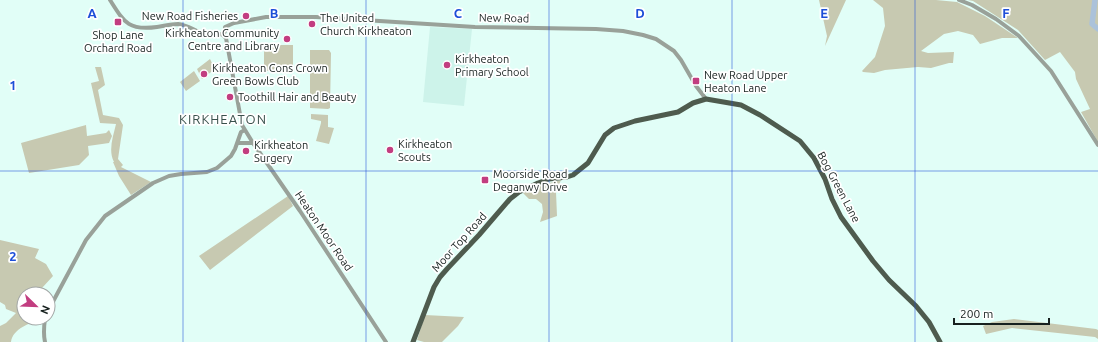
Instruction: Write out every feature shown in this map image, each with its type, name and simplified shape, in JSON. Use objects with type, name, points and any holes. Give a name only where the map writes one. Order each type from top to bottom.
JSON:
[{"type":"main road","name":"Moor Top Road","points":[[413,342],[434,288],[440,277],[510,199],[519,192],[538,183],[549,179],[573,175],[588,163],[605,135],[614,128],[635,121],[678,112],[693,103],[706,99]]},
{"type":"main road","name":"Bog Green Lane","points":[[706,99],[741,105],[760,115],[800,141],[814,158],[825,179],[832,199],[841,217],[873,261],[916,306],[929,322],[940,342]]},
{"type":"street","points":[[110,0],[120,16],[129,25],[141,28],[180,24],[205,34],[218,33],[223,35]]},
{"type":"street","points":[[959,0],[972,5],[1019,36],[1051,71],[1098,145]]},
{"type":"street","name":"New Road","points":[[223,35],[225,27],[234,23],[266,17],[316,17],[475,27],[624,31],[643,34],[656,39],[674,51],[706,99]]},
{"type":"street","name":"Heaton Moor Road","points":[[223,35],[226,38],[239,117],[242,125],[386,342]]},
{"type":"street","points":[[56,296],[86,240],[105,216],[153,183],[169,176],[207,172],[217,168],[231,156],[241,132],[245,130]]},
{"type":"street","points":[[237,143],[253,143]]},
{"type":"street","points":[[44,326],[45,342]]},
{"type":"shaded area","points":[[819,0],[846,0],[825,46],[827,36]]},
{"type":"shaded area","points":[[873,0],[936,0],[957,2],[985,16],[1018,38],[1002,38],[980,44],[973,35],[958,31],[944,34],[921,51],[928,53],[954,52],[953,63],[931,68],[918,67],[885,70],[874,73],[863,72],[862,71],[875,57],[885,26],[883,8]]},
{"type":"shaded area","points":[[968,0],[1098,0],[1098,142],[1081,112],[1090,109],[1076,79],[1075,72],[1060,52],[1045,60],[1018,30],[973,1]]},
{"type":"shaded area","name":"Kirkheaton Primary School","points":[[430,27],[472,29],[464,106],[423,102]]},
{"type":"shaded area","points":[[273,45],[293,45],[293,71],[264,71],[264,47],[273,47]]},
{"type":"shaded area","points":[[310,50],[329,50],[331,53],[330,108],[328,109],[310,108]]},
{"type":"shaded area","name":"Kirkheaton Cons Crown Green Bowls Club","points":[[210,59],[215,69],[202,79],[197,69]]},
{"type":"shaded area","points":[[95,67],[101,67],[105,85],[98,90],[103,115],[119,118],[123,125],[118,159],[123,165],[121,167],[151,182],[131,195],[119,176],[111,153],[112,139],[116,124],[100,123],[91,83],[99,81]]},
{"type":"shaded area","points":[[194,71],[200,81],[186,91],[180,82]]},
{"type":"shaded area","points":[[311,114],[328,115],[328,127],[334,128],[329,144],[316,141],[321,121],[311,119]]},
{"type":"shaded area","points":[[86,125],[87,136],[106,133],[109,130],[112,136],[109,143],[88,146],[89,155],[79,165],[29,173],[21,143]]},
{"type":"shaded area","points":[[561,180],[556,192],[557,216],[540,222],[543,212],[542,204],[536,199],[529,199],[523,193],[538,186]]},
{"type":"shaded area","points":[[288,196],[293,206],[210,270],[199,256]]},
{"type":"shaded area","points":[[0,240],[39,249],[35,258],[46,264],[53,276],[44,286],[16,286],[16,313],[6,309],[5,305],[0,302]]},
{"type":"shaded area","points":[[16,313],[16,326],[25,326],[15,333],[11,342],[0,342],[0,326],[6,323]]},
{"type":"shaded area","points":[[425,315],[464,317],[458,326],[442,342],[424,342],[417,340]]},
{"type":"shaded area","points":[[1014,319],[1096,329],[1098,330],[1098,339],[1095,337],[1012,328],[986,334],[983,326],[992,322]]},
{"type":"waterway","points":[[1095,0],[1092,24],[1098,29]]},
{"type":"place","name":"New Road Fisheries","points":[[246,16]]},
{"type":"place","name":"Shop Lane Orchard Road","points":[[118,22]]},
{"type":"place","name":"The United Church Kirkheaton","points":[[312,24]]},
{"type":"place","name":"Kirkheaton Community Centre and Library","points":[[287,39]]},
{"type":"place","name":"Kirkheaton Primary School","points":[[447,65]]},
{"type":"place","name":"Kirkheaton Cons Crown Green Bowls Club","points":[[204,74]]},
{"type":"place","name":"New Road Upper Heaton Lane","points":[[696,81]]},
{"type":"place","name":"Toothill Hair and Beauty","points":[[230,97]]},
{"type":"place","name":"Kirkheaton Scouts","points":[[390,150]]},
{"type":"place","name":"Kirkheaton Surgery","points":[[246,151]]},
{"type":"place","name":"Moorside Road Deganwy Drive","points":[[485,180]]},
{"type":"district","name":"KIRKHEATON","points":[[223,119]]}]
